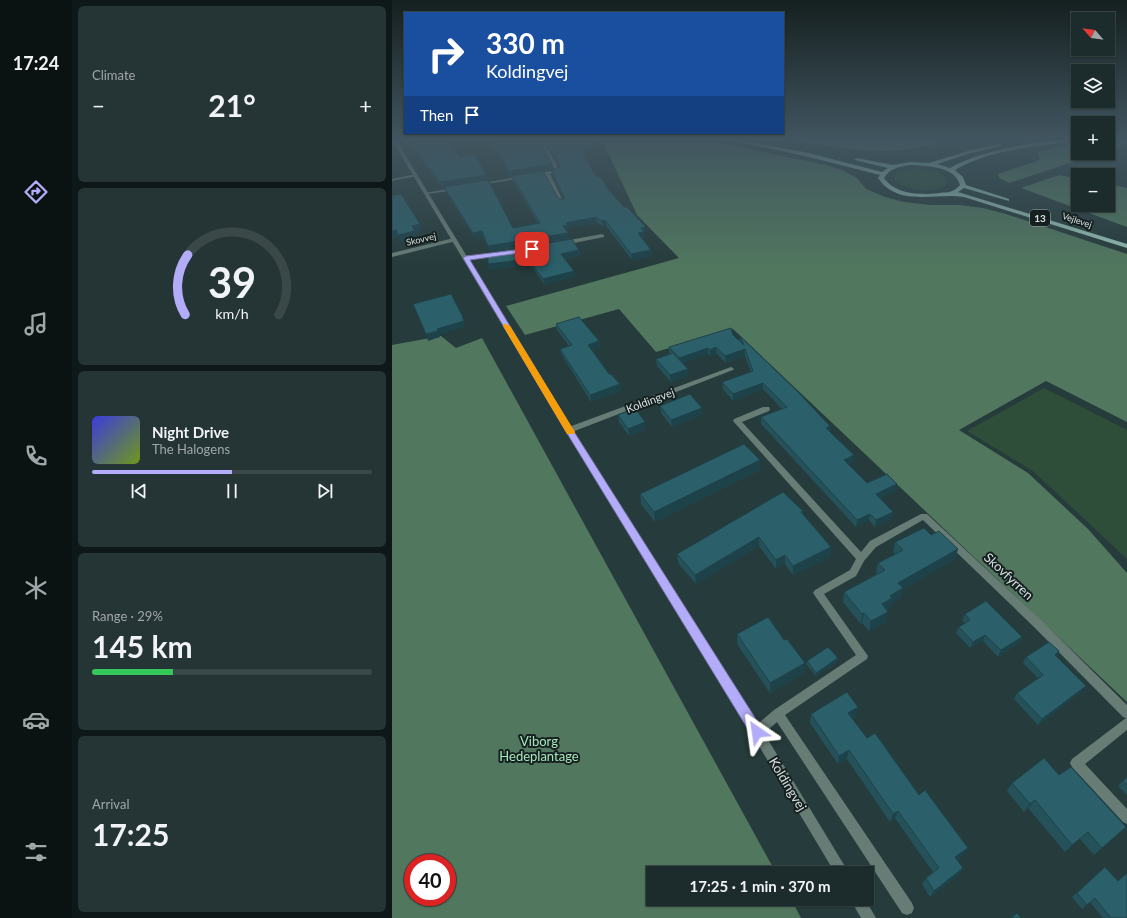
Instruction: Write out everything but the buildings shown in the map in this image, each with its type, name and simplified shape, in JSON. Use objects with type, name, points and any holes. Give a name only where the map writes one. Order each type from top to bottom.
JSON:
[{"type":"main road","name":"13","points":[[884,183],[886,185],[907,194],[936,196],[953,193],[963,186]]},
{"type":"main road","points":[[964,183],[963,186],[1011,201]]},
{"type":"main road","name":"Vejlevej","points":[[953,193],[1001,205],[1127,246]]},
{"type":"main road","name":"Vejlevej","points":[[1090,227],[1127,240]]},
{"type":"street","name":"Koldingvej","points":[[420,183],[569,430],[757,732],[838,866]]},
{"type":"street","points":[[471,186],[490,183]]},
{"type":"street","points":[[552,183],[562,203]]},
{"type":"street","points":[[426,194],[464,187]]},
{"type":"street","points":[[555,245],[602,236]]},
{"type":"street","name":"Skovvej","points":[[392,255],[454,240]]},
{"type":"street","points":[[466,258],[503,253]]},
{"type":"street","name":"Koldingvej","points":[[569,430],[731,369]]},
{"type":"street","points":[[766,409],[737,421],[861,558]]},
{"type":"street","name":"Skovfyrren","points":[[757,732],[778,714],[863,656],[818,593],[853,573],[861,558],[872,544],[924,516],[1038,624],[1127,713]]},
{"type":"street","points":[[778,714],[907,908]]},
{"type":"street","points":[[1127,723],[1076,763],[1127,818]]},
{"type":"street","points":[[861,906],[869,918]]},
{"type":"green space","points":[[622,183],[861,183],[866,189],[885,197],[904,202],[930,205],[960,205],[983,208],[1006,214],[1127,254],[1127,422],[1046,381],[959,430],[1028,473],[1088,529],[1127,573],[1127,702],[733,329],[656,352],[619,309],[525,335],[506,306],[679,258],[637,215]]},
{"type":"green space","points":[[898,183],[947,183],[938,189],[930,190],[914,189]]},
{"type":"green space","points":[[1036,183],[1071,183],[1071,206],[1021,188]]},
{"type":"green space","points":[[1115,185],[1127,188],[1127,227],[1086,212],[1115,212]]},
{"type":"green space","name":"Viborg Hedeplantage","points":[[441,336],[456,348],[482,338],[772,866],[646,866],[646,906],[795,906],[801,918],[392,918],[392,345]]},
{"type":"green space","points":[[1044,388],[1127,430],[1127,559],[1033,471],[967,431]]},
{"type":"slow traffic","points":[[506,326],[571,432]]},
{"type":"route","points":[[532,249],[466,258],[569,430],[757,732]]}]
